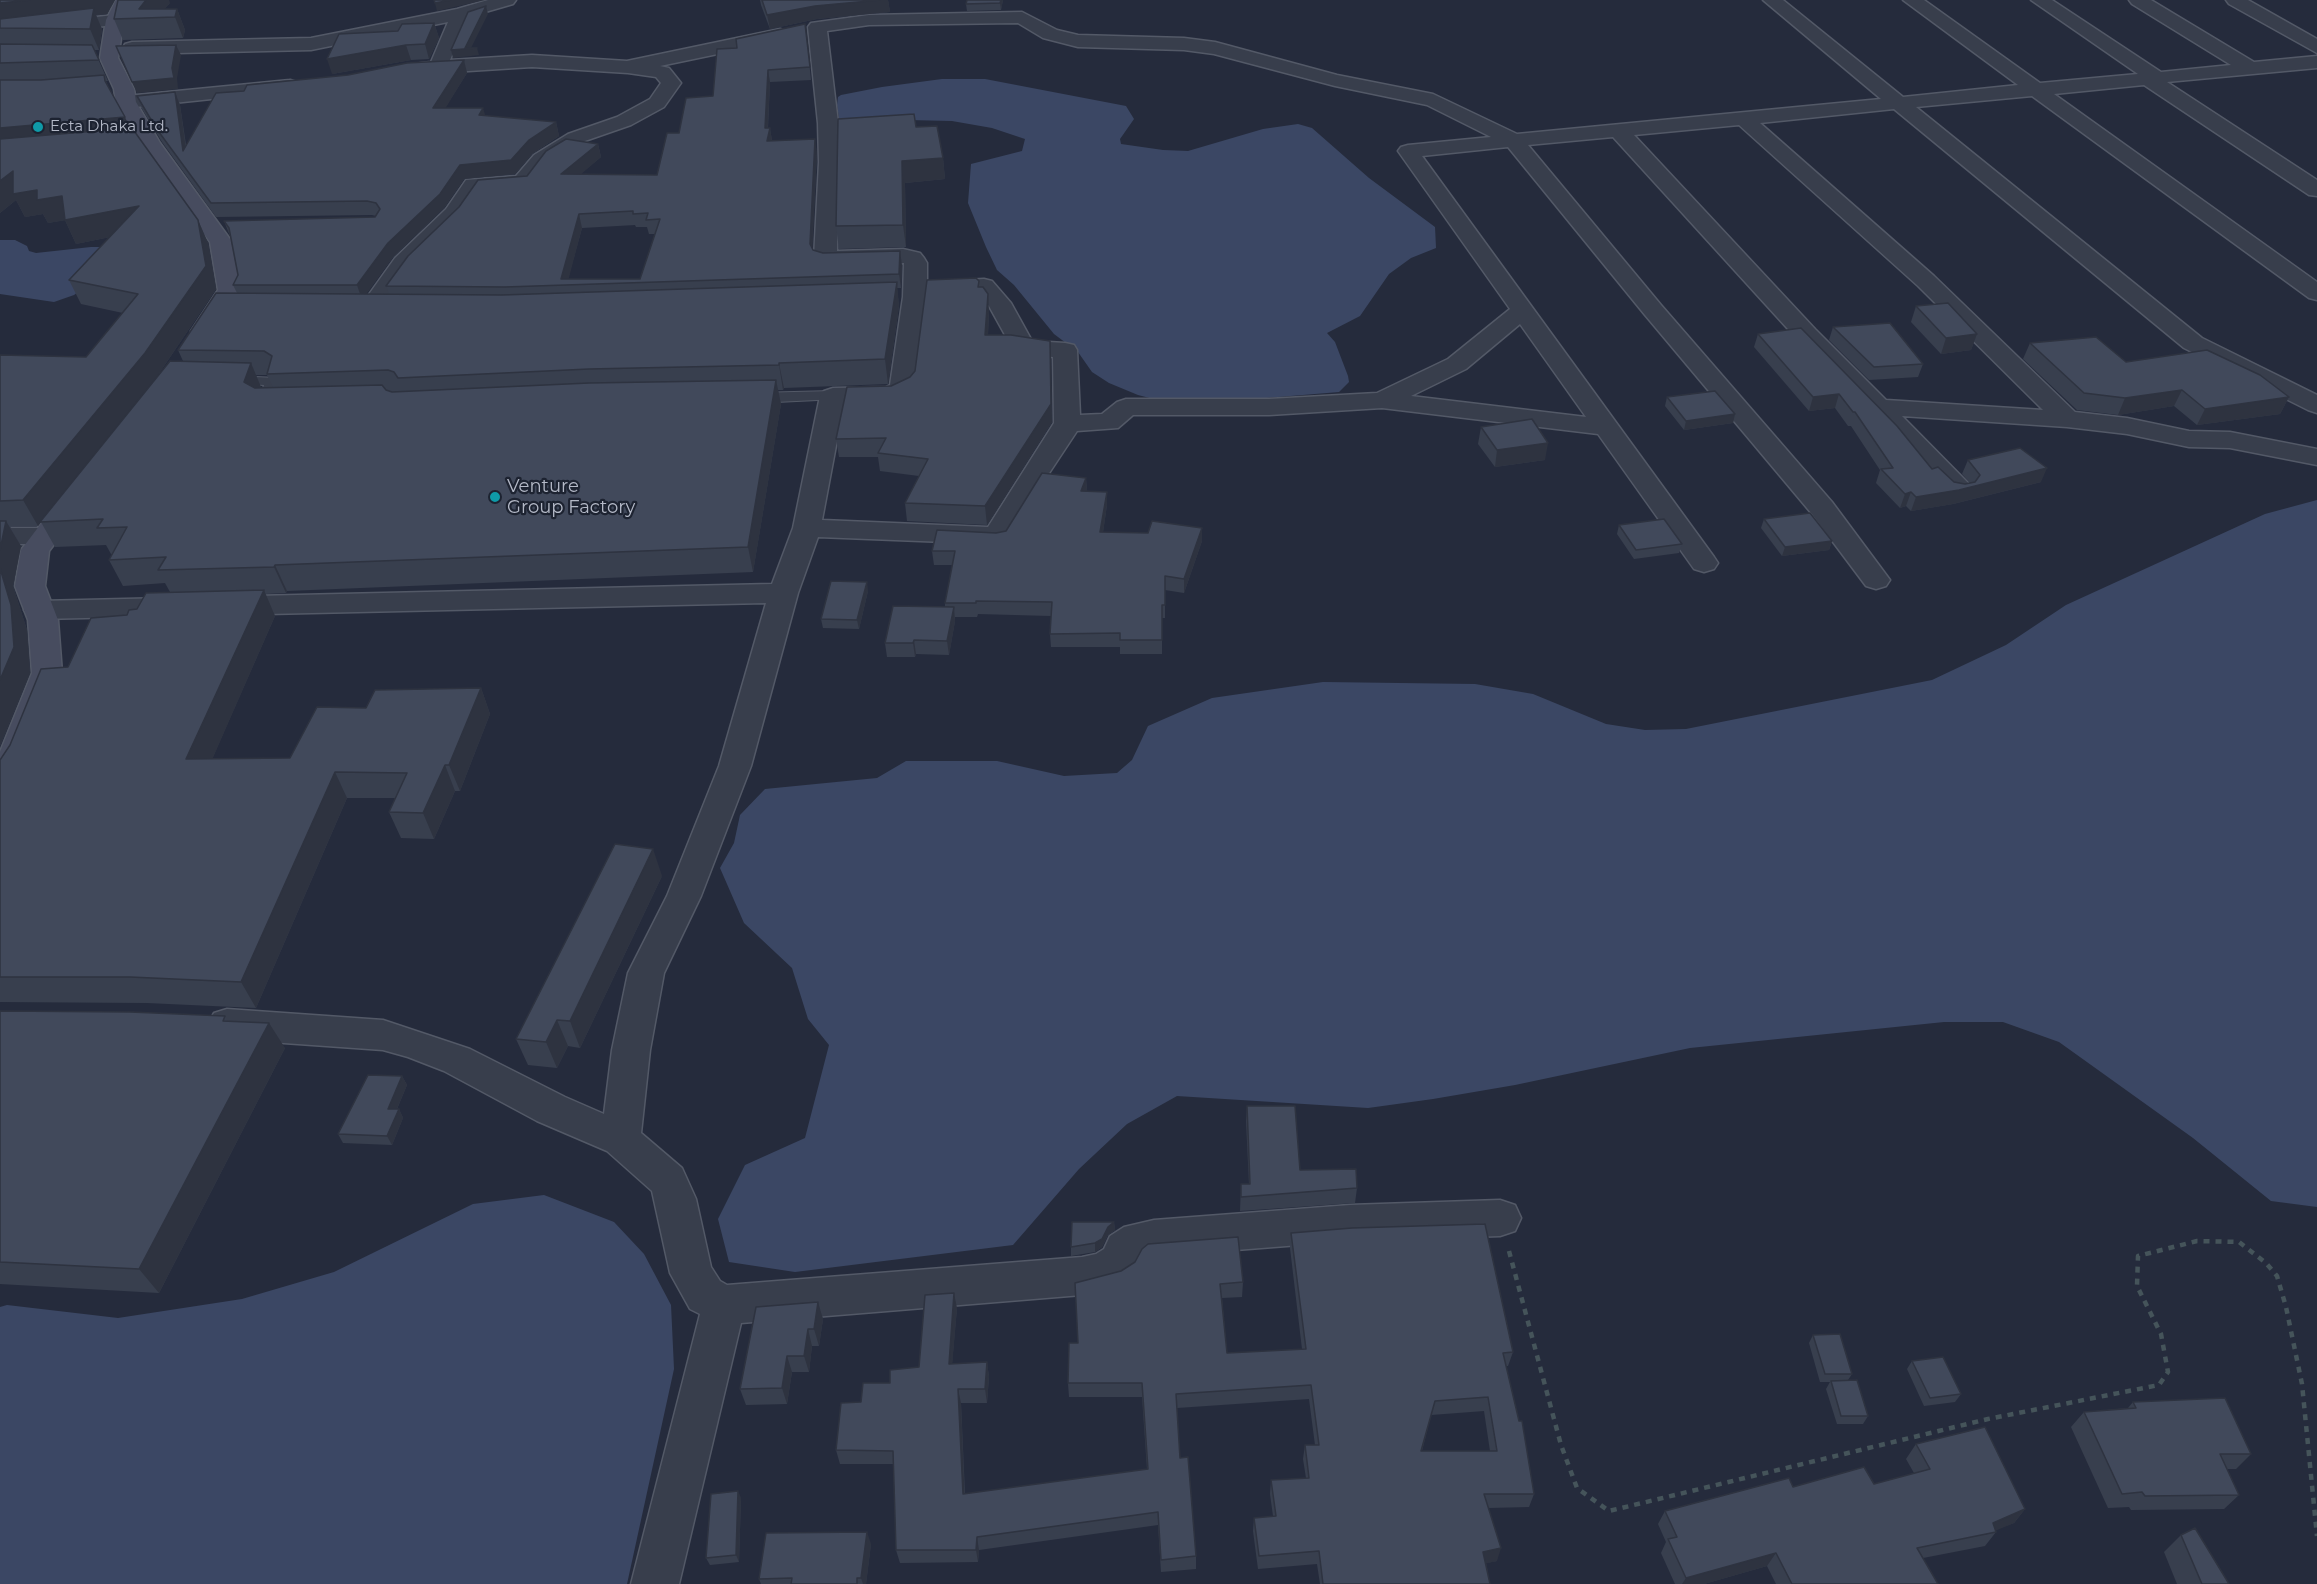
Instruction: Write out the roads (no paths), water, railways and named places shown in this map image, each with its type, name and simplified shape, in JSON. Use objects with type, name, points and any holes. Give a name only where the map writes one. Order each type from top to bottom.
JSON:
[{"type":"street","points":[[102,54],[311,44],[460,14],[507,0]]},
{"type":"street","points":[[1772,0],[2193,343],[2317,405]]},
{"type":"street","points":[[1912,0],[2317,293]]},
{"type":"street","points":[[2040,0],[2317,190]]},
{"type":"street","points":[[2138,0],[2250,68]]},
{"type":"street","points":[[2235,0],[2317,47]]},
{"type":"street","points":[[0,33],[120,10]]},
{"type":"street","points":[[120,10],[102,54],[119,93],[145,144],[220,226],[230,290],[230,308],[188,353]]},
{"type":"street","points":[[438,67],[460,14]]},
{"type":"street","points":[[627,67],[816,27],[868,20],[1022,16],[1050,34],[1078,41],[1184,44],[1215,48],[1345,83],[1433,100],[1513,140],[1653,310],[1822,508],[1876,580]]},
{"type":"street","points":[[621,1139],[631,1050],[646,973],[684,896],[735,766],[783,593],[807,528],[833,396],[892,394],[902,388],[907,294],[916,263],[912,258],[903,256],[824,269],[830,162],[828,123],[816,27]]},
{"type":"street","points":[[370,309],[403,263],[454,214],[474,185],[522,182],[542,159],[574,138],[624,121],[657,104],[671,83],[662,72],[627,67],[532,62],[401,70]]},
{"type":"street","points":[[1704,563],[1408,151],[2317,62]]},
{"type":"street","points":[[119,93],[304,85]]},
{"type":"street","points":[[1742,117],[1926,281],[2067,419]]},
{"type":"street","points":[[1617,129],[1806,334],[1959,488]]},
{"type":"street","points":[[807,528],[997,536],[1014,505],[1067,423],[1065,350],[1024,348],[999,303],[984,286],[907,294]]},
{"type":"street","points":[[1382,400],[1456,364],[1522,311]]},
{"type":"street","points":[[1067,423],[1109,422],[1126,407],[1269,408],[1382,400],[1606,427]]},
{"type":"street","points":[[1878,407],[2067,419],[2127,426],[2189,439],[2230,440],[2317,457]]},
{"type":"street","points":[[0,781],[9,770],[47,673],[44,620],[30,586],[35,550],[88,482]]},
{"type":"street","points":[[0,536],[45,536]]},
{"type":"street","points":[[39,610],[783,593]]},
{"type":"street","points":[[195,1022],[383,1035],[416,1044],[457,1060],[551,1109],[621,1139],[668,1180],[676,1199],[691,1273],[705,1295],[724,1305],[1082,1276],[1105,1271],[1119,1262],[1125,1249],[1139,1240],[1154,1238],[1350,1223],[1500,1218]]},
{"type":"street","points":[[655,1584],[724,1305]]},
{"type":"lane","points":[[216,380],[273,381],[265,406],[289,405]]},
{"type":"lane","points":[[738,398],[833,396]]},
{"type":"water","points":[[942,79],[985,79],[1126,106],[1134,119],[1120,139],[1121,144],[1163,150],[1188,151],[1263,129],[1298,124],[1312,128],[1369,178],[1435,227],[1436,248],[1411,258],[1389,274],[1360,316],[1327,333],[1335,342],[1348,376],[1349,382],[1339,392],[1218,402],[1165,402],[1138,395],[1109,383],[1092,372],[1078,352],[1054,334],[1014,285],[997,270],[986,247],[968,203],[971,164],[1022,151],[1025,139],[992,128],[952,121],[909,120],[840,125],[837,105],[838,97],[841,95]]},
{"type":"water","points":[[0,240],[15,240],[27,246],[29,251],[36,253],[107,247],[87,285],[74,295],[54,302],[0,294]]},
{"type":"water","points":[[2317,500],[2317,1207],[2271,1201],[2193,1138],[2059,1042],[2003,1022],[1944,1022],[1690,1048],[1515,1085],[1368,1108],[1177,1096],[1127,1124],[1079,1169],[1013,1245],[795,1272],[729,1262],[718,1219],[745,1165],[805,1138],[829,1045],[808,1019],[792,968],[744,923],[720,868],[734,843],[740,815],[765,789],[877,778],[906,761],[997,761],[1064,776],[1117,773],[1132,760],[1148,726],[1212,698],[1323,682],[1475,684],[1533,694],[1606,724],[1645,730],[1686,729],[1932,680],[2006,645],[2066,605],[2265,514]]},
{"type":"water","points":[[544,1195],[614,1222],[644,1254],[671,1305],[674,1369],[627,1584],[0,1584],[0,1307],[7,1305],[118,1318],[242,1299],[334,1272],[473,1204]]},
{"type":"place","name":"Ecta Dhaka Ltd.","points":[[38,127]]},
{"type":"place","name":"Venture Group Factory","points":[[495,497]]}]
